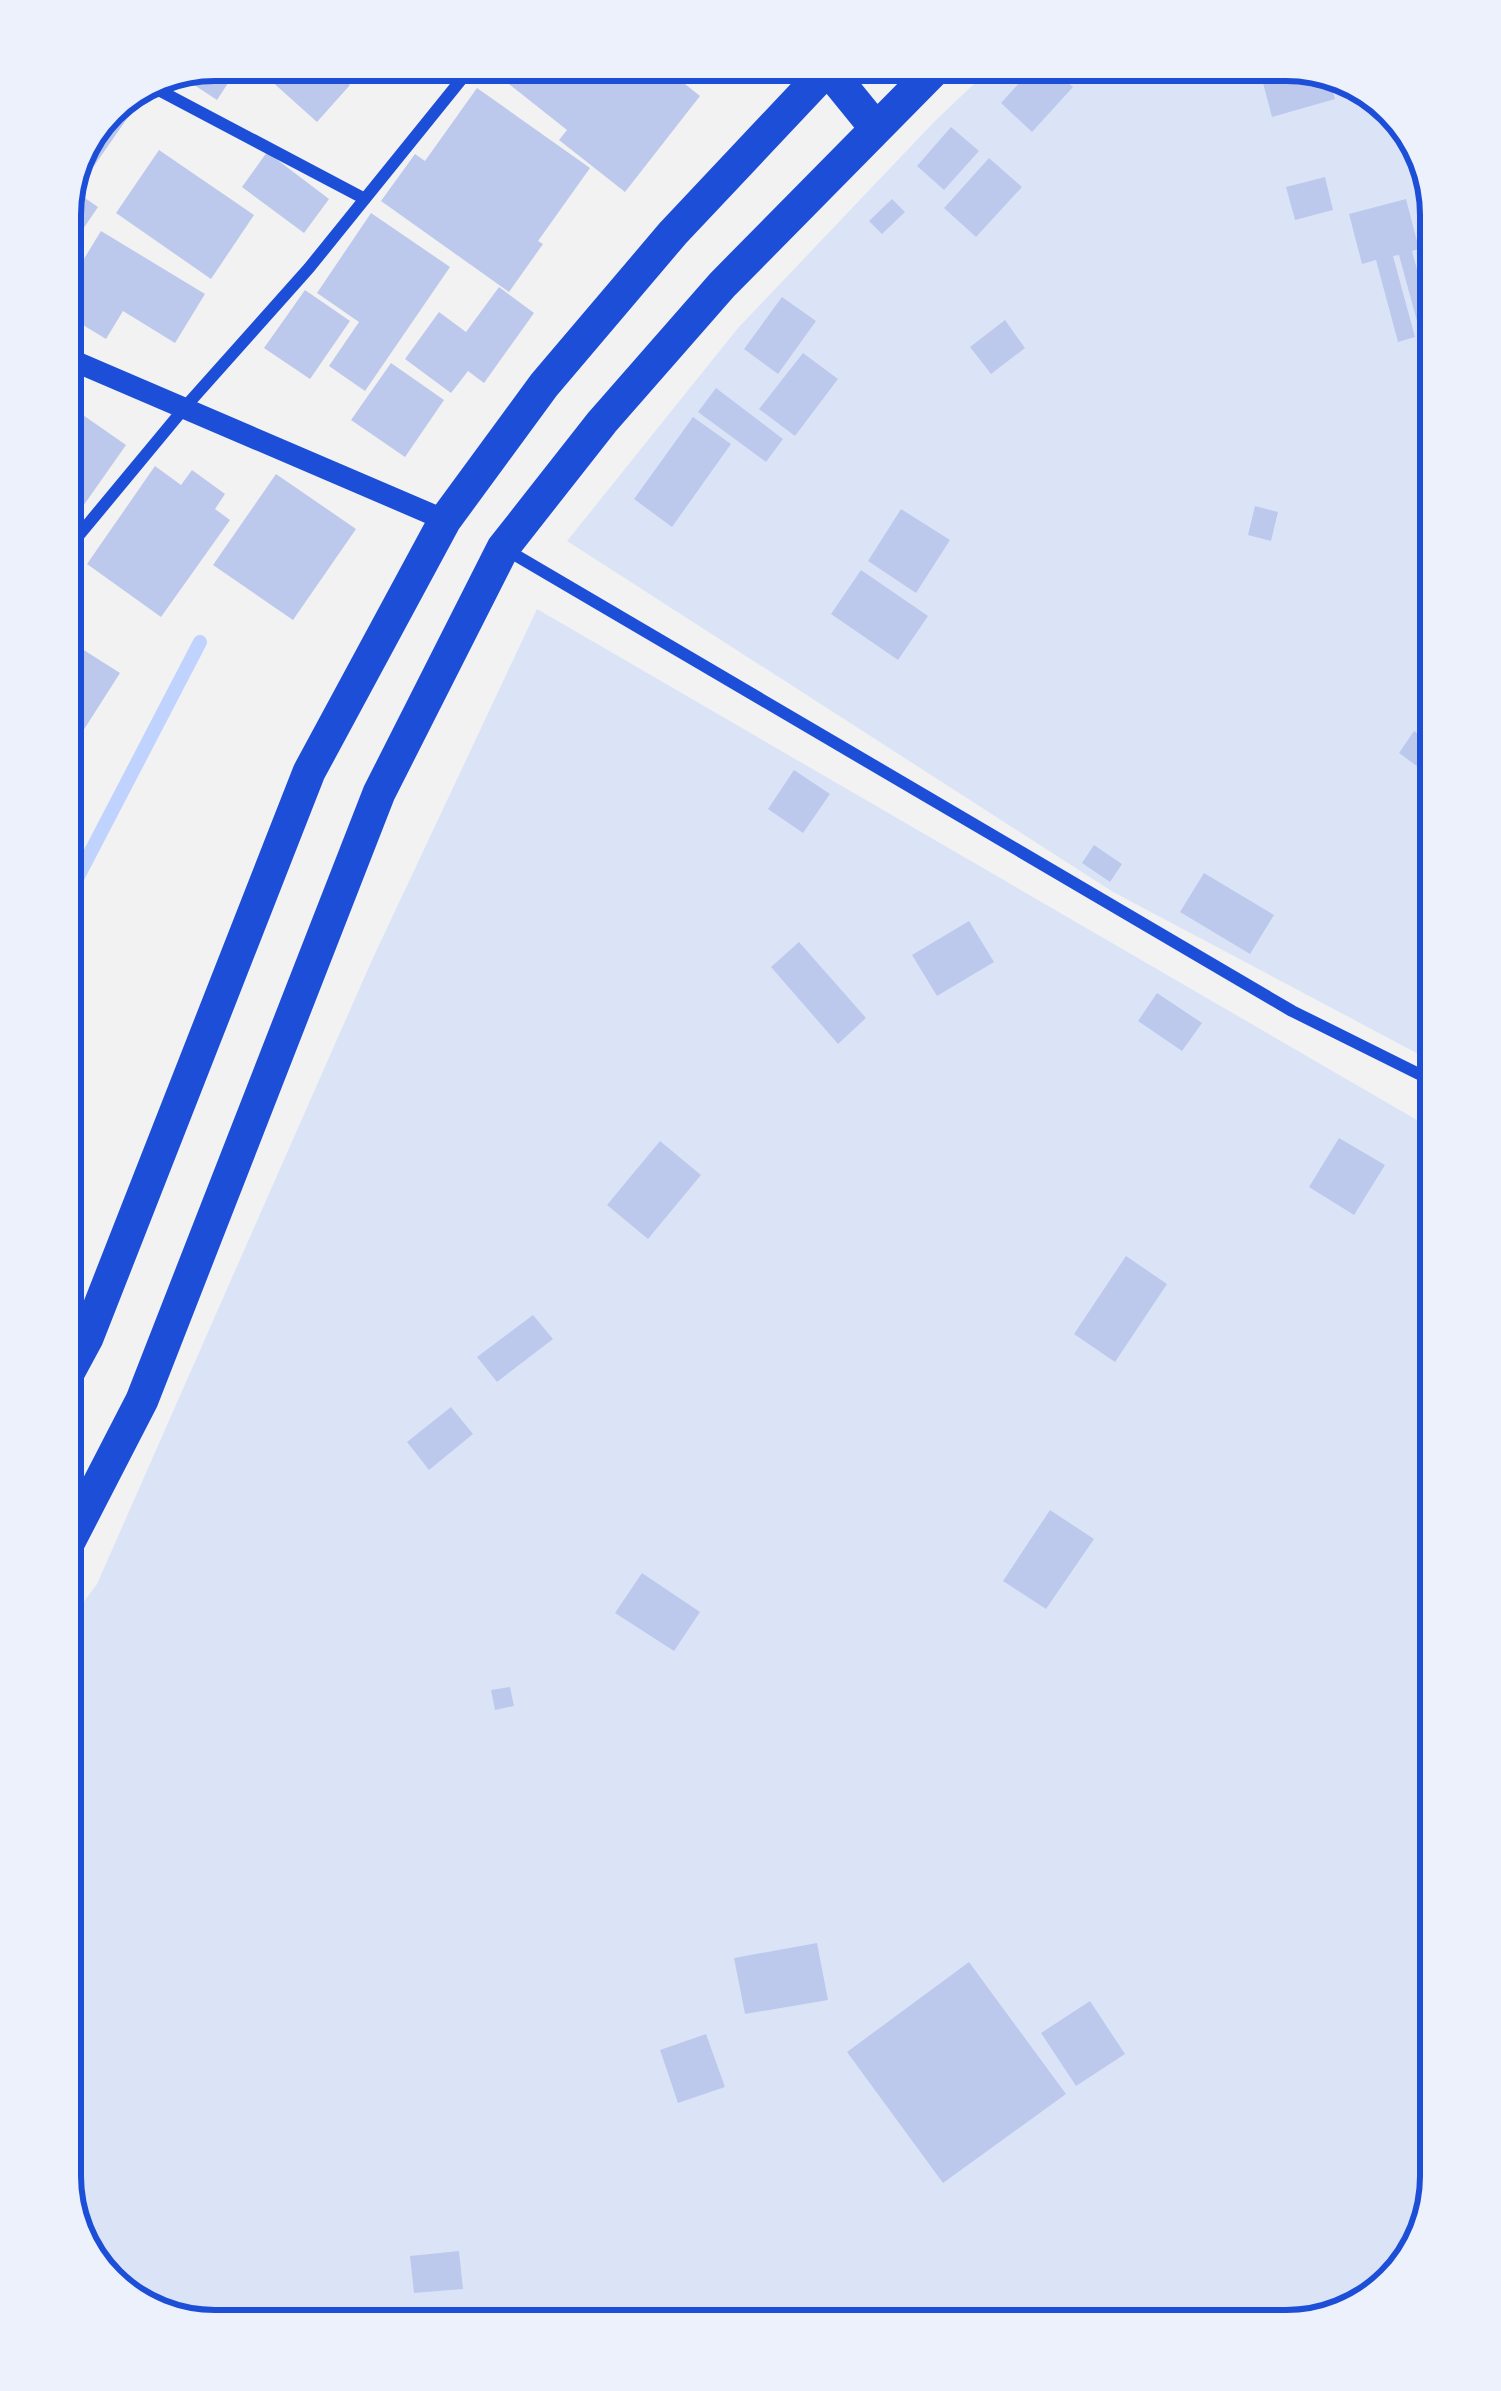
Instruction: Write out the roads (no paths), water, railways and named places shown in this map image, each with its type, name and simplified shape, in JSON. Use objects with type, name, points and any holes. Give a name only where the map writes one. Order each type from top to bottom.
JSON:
[{"type":"highway","points":[[81,1349],[309,772],[445,520],[558,368],[673,233],[816,81]]},
{"type":"highway","points":[[843,81],[874,128]]},
{"type":"highway","points":[[81,1518],[142,1400],[379,793],[503,548],[602,422],[722,285],[922,81]]},
{"type":"street","points":[[81,532],[460,81]]},
{"type":"street","points":[[163,92],[365,199]]},
{"type":"street","points":[[81,364],[445,520]]},
{"type":"street","points":[[503,548],[1292,1011],[1420,1075]]},
{"type":"waterway","points":[[81,871],[200,642]]}]
